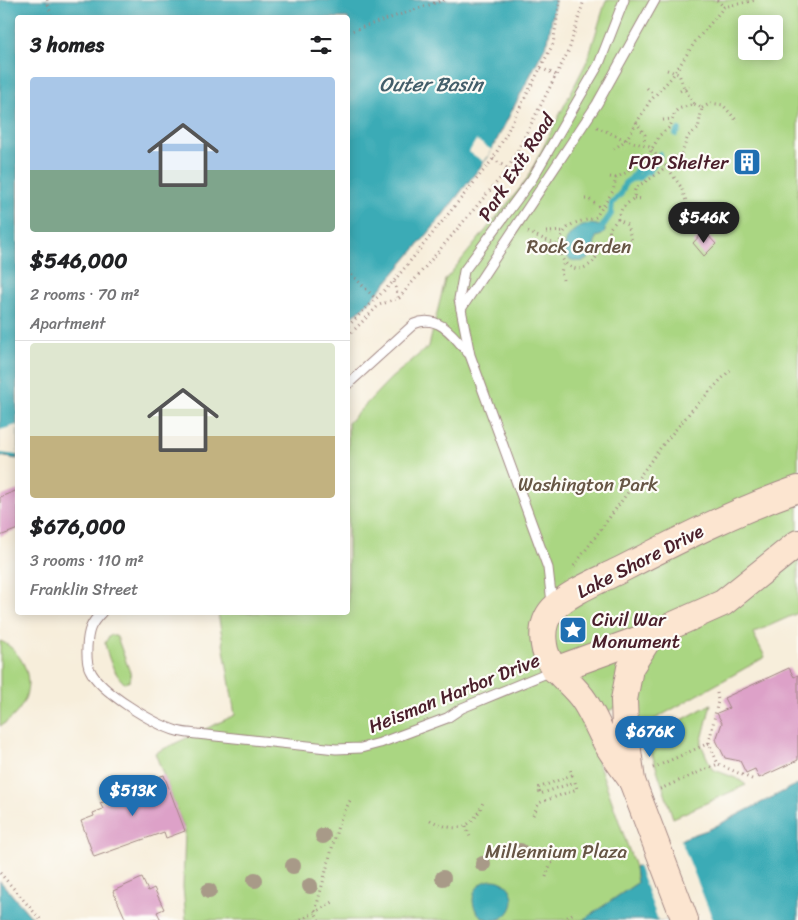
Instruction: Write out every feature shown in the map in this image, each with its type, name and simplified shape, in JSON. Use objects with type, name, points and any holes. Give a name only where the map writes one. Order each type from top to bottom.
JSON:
[{"type":"street","name":"Lake Shore Drive","points":[[553,609],[564,600],[593,583],[746,508],[796,496]]},
{"type":"street","points":[[555,670],[651,635],[723,603],[798,543]]},
{"type":"street","points":[[553,609],[546,619],[543,632],[547,657],[555,670],[585,701],[608,746],[642,774]]},
{"type":"street","points":[[651,635],[630,668],[624,700],[625,727],[642,774],[652,836],[685,920]]},
{"type":"lane","name":"Park Exit Road","points":[[470,355],[459,298],[460,284],[464,271],[537,171],[599,64],[624,0]]},
{"type":"lane","points":[[461,309],[597,104],[655,0]]},
{"type":"lane","points":[[350,382],[414,324],[427,320],[446,328],[470,355],[548,568],[553,609]]},
{"type":"lane","name":"Heisman Harbor Drive","points":[[100,615],[88,629],[86,656],[89,669],[97,682],[120,701],[163,725],[177,731],[192,733],[336,750],[361,748],[380,743],[447,718],[462,708],[555,670]]},
{"type":"path","points":[[47,0],[51,15]]},
{"type":"path","points":[[350,31],[444,0]]},
{"type":"path","points":[[350,324],[394,281],[493,159],[553,44],[560,0]]},
{"type":"path","points":[[350,334],[379,305],[398,298],[508,169],[569,50],[584,0]]},
{"type":"path","points":[[717,0],[724,7]]},
{"type":"path","points":[[614,149],[626,140],[654,95],[675,72],[695,42],[724,7],[725,0]]},
{"type":"path","points":[[724,7],[756,0]]},
{"type":"path","points":[[541,68],[556,75]]},
{"type":"path","points":[[667,70],[679,74],[684,88],[694,104],[702,108]]},
{"type":"path","points":[[680,91],[689,86]]},
{"type":"path","points":[[647,88],[654,95]]},
{"type":"path","points":[[702,108],[711,103],[723,105],[738,122]]},
{"type":"path","points":[[610,177],[616,178],[627,172],[633,164],[646,159],[660,134],[670,126],[678,109],[694,104]]},
{"type":"path","points":[[616,178],[613,191],[594,218],[576,222],[565,231],[559,246],[559,252],[564,262],[574,268],[580,269],[594,260],[609,237],[610,228],[618,219],[622,208],[634,198],[638,186],[667,167],[682,153],[688,136],[698,129],[702,108]]},
{"type":"path","points":[[663,120],[672,119]]},
{"type":"path","points":[[585,121],[626,140],[644,144],[652,150],[681,187],[686,201]]},
{"type":"path","points":[[636,122],[645,135],[644,144]]},
{"type":"path","points":[[493,159],[508,169]]},
{"type":"path","points":[[586,199],[589,198],[601,208]]},
{"type":"path","points":[[634,198],[643,199]]},
{"type":"path","points":[[618,219],[627,225],[632,241]]},
{"type":"path","points":[[516,226],[559,246]]},
{"type":"path","points":[[546,240],[548,232],[565,231]]},
{"type":"path","points":[[563,280],[561,272],[564,262]]},
{"type":"path","points":[[350,273],[374,297]]},
{"type":"path","points":[[394,281],[398,298]]},
{"type":"path","points":[[573,567],[661,447],[692,410],[731,369]]},
{"type":"path","points":[[717,693],[718,701],[709,743],[718,764],[754,780]]},
{"type":"path","points":[[642,774],[709,743]]},
{"type":"path","points":[[659,790],[718,764]]},
{"type":"path","points":[[533,815],[538,803],[577,789],[575,782],[540,794],[538,788],[572,775],[570,769]]},
{"type":"path","points":[[320,920],[315,912],[339,822],[351,799]]},
{"type":"path","points":[[430,820],[453,828],[466,826],[476,818],[484,800]]},
{"type":"path","points":[[466,826],[470,837]]},
{"type":"path","points":[[546,877],[553,862]]},
{"type":"path","points":[[0,873],[41,920]]},
{"type":"path","points":[[301,920],[333,902]]},
{"type":"path","points":[[563,920],[575,912]]},
{"type":"green space","name":"Washington Park","points":[[606,0],[798,0],[798,613],[753,633],[765,657],[646,724],[637,725],[634,698],[582,725],[597,759],[635,867],[637,883],[583,920],[186,920],[183,887],[185,831],[155,753],[235,715],[218,615],[350,615],[350,421],[390,379],[429,346],[445,280],[526,181],[588,59]]},
{"type":"green space","points":[[109,636],[117,637],[131,675],[130,681],[124,683],[114,669],[106,649],[105,643]]},
{"type":"green space","points":[[0,641],[12,648],[20,658],[28,677],[28,687],[22,705],[9,720],[0,726]]},
{"type":"green space","points":[[711,704],[701,744],[712,769],[738,779],[746,785],[673,818],[647,739]]},
{"type":"water","name":"Outer Basin","points":[[0,0],[555,0],[548,41],[488,157],[431,230],[374,297],[350,319],[350,15],[15,15],[15,459],[0,456]]},
{"type":"water","points":[[590,224],[605,229],[602,235],[596,237],[592,254],[582,261],[569,259],[565,253],[568,238],[575,230]]},
{"type":"water","points":[[798,784],[798,920],[583,920],[637,883],[635,867],[684,838],[710,829]]},
{"type":"water","points":[[497,880],[504,883],[510,889],[513,900],[512,908],[504,917],[497,920],[489,920],[482,917],[474,908],[473,896],[476,889],[485,881]]},
{"type":"water","points":[[0,881],[34,920],[0,920]]},
{"type":"pier","points":[[476,140],[492,150],[484,162],[469,152]]},
{"type":"pier","points":[[15,426],[15,455],[0,453],[0,430]]},
{"type":"pier","points":[[680,838],[713,920],[658,920],[637,863]]},
{"type":"building","points":[[704,231],[716,244],[704,256],[693,243]]},
{"type":"building","points":[[15,491],[15,530],[0,536],[0,497]]},
{"type":"building","points":[[789,668],[794,677],[798,675],[798,760],[759,778],[755,769],[746,773],[740,761],[725,758],[716,740],[722,723],[717,713],[729,708],[724,698]]},
{"type":"building","points":[[164,775],[185,831],[166,838],[164,832],[94,857],[81,821],[94,816],[93,813],[103,809],[100,803],[110,800],[108,795]]},
{"type":"building","points":[[142,878],[148,891],[154,888],[164,909],[157,912],[161,920],[126,920],[113,891]]},
{"type":"waterway","points":[[676,134],[679,130]]},
{"type":"waterway","points":[[602,227],[611,214],[612,203],[621,194],[625,183],[639,169],[649,172],[660,154]]},
{"type":"waterway","points":[[631,179],[639,178],[644,172]]},
{"type":"place","name":"FOP Shelter","points":[[747,162]]},
{"type":"place","name":"Civil War Monument","points":[[573,630]]},
{"type":"park label","name":"Rock Garden","points":[[579,246]]},
{"type":"park label","name":"Millennium Plaza","points":[[556,851]]}]
